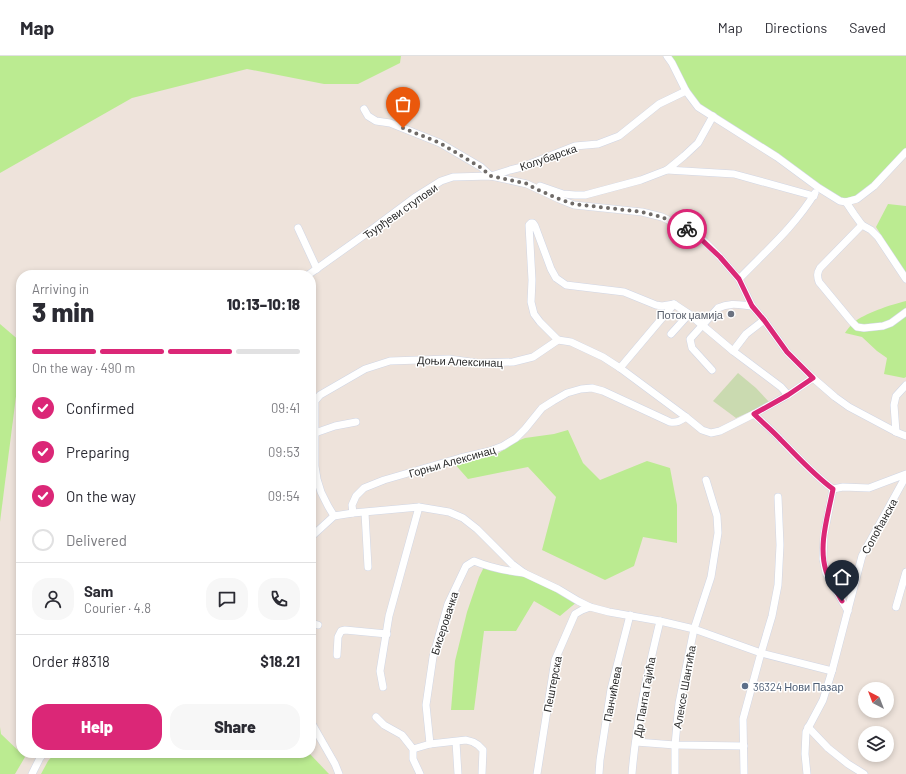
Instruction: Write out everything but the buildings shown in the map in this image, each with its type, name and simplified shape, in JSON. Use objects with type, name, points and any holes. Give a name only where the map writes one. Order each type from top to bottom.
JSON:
[{"type":"street","points":[[667,56],[686,91],[698,107],[777,157],[819,188],[840,201],[846,202],[857,199],[874,186],[906,152]]},
{"type":"street","name":"Колубарска","points":[[491,176],[522,168],[575,146],[598,144],[619,136],[660,104],[686,91]]},
{"type":"street","name":"Ђурђеви ступови","points":[[364,109],[368,116],[376,121],[390,123],[440,143],[480,167],[491,176]]},
{"type":"street","name":"Колубарска","points":[[528,184],[537,185],[563,194],[585,195],[641,180],[668,170],[684,156],[698,143],[713,116]]},
{"type":"street","name":"Колубарска","points":[[668,170],[734,174],[814,196]]},
{"type":"street","name":"Ђурђеви ступови","points":[[317,269],[414,198],[441,181],[453,177],[491,176],[528,184],[559,199],[574,204],[642,212],[662,217],[693,232],[720,257],[739,279],[752,306],[787,352],[813,378],[849,407],[906,436]]},
{"type":"street","points":[[739,279],[804,210],[819,188]]},
{"type":"street","points":[[846,202],[862,225],[871,230],[878,237],[906,279]]},
{"type":"street","points":[[788,395],[781,387],[733,351],[689,314],[674,304],[662,306],[656,305],[624,292],[566,285],[556,278],[551,269],[535,226],[533,223],[528,225],[532,280],[531,302],[534,314],[540,322],[558,340],[571,342],[603,357],[620,368],[702,430],[710,433],[720,431],[788,395],[813,378]]},
{"type":"street","points":[[862,225],[820,268],[817,273],[819,282],[857,327],[864,328],[887,325],[906,312]]},
{"type":"street","points":[[298,228],[317,269]]},
{"type":"street","points":[[620,368],[674,304]]},
{"type":"street","points":[[712,370],[692,348],[690,339],[718,308],[730,304],[752,306]]},
{"type":"street","points":[[671,334],[689,314]]},
{"type":"street","points":[[733,351],[746,334],[764,320]]},
{"type":"street","name":"Доњи Алексинац","points":[[316,400],[320,396],[365,369],[390,361],[449,359],[478,363],[513,362],[534,357],[558,340]]},
{"type":"street","points":[[896,432],[894,406],[896,396],[906,385]]},
{"type":"street","name":"Горњи Алексинац","points":[[353,513],[352,505],[356,496],[364,488],[384,480],[490,451],[503,446],[516,438],[542,408],[567,393],[592,388],[603,391],[670,422],[679,422],[686,417]]},
{"type":"street","points":[[754,414],[780,438],[811,471],[833,489],[869,488],[906,475]]},
{"type":"street","points":[[316,433],[335,426],[356,422]]},
{"type":"street","points":[[316,472],[321,492],[334,516]]},
{"type":"street","name":"Сопоћанска","points":[[807,774],[805,754],[806,732],[823,700],[862,556],[906,475]]},
{"type":"street","name":"Алексе Шантића","points":[[675,774],[675,745],[679,703],[694,629],[710,577],[718,533],[717,516],[706,480]]},
{"type":"street","points":[[833,489],[824,534],[823,559],[826,573],[848,611]]},
{"type":"street","points":[[744,774],[743,719],[760,653],[772,616],[778,585],[780,545],[778,497]]},
{"type":"street","points":[[316,532],[334,516],[353,513],[419,507],[449,512],[464,518],[512,564],[524,573],[558,589],[578,601],[609,612],[660,621]]},
{"type":"street","points":[[383,687],[380,671],[390,616],[419,507]]},
{"type":"street","points":[[365,513],[368,567]]},
{"type":"street","name":"Бисеровачка","points":[[430,744],[426,706],[433,657],[448,604],[466,566],[474,561],[503,571],[524,573]]},
{"type":"street","points":[[896,607],[906,572]]},
{"type":"street","name":"Пештерска","points":[[538,774],[554,660],[575,614],[590,606]]},
{"type":"street","name":"Панчићева","points":[[599,774],[611,689],[630,616]]},
{"type":"street","name":"Алексе Шантића","points":[[660,621],[694,629],[760,653]]},
{"type":"street","name":"Др Панта Гајића","points":[[632,774],[647,675],[660,621]]},
{"type":"street","points":[[337,655],[338,637],[341,631],[345,630],[387,634]]},
{"type":"street","points":[[760,653],[832,671]]},
{"type":"street","points":[[376,717],[384,725],[402,735],[414,749],[413,759],[420,774]]},
{"type":"street","points":[[808,727],[828,748],[848,764],[864,774]]},
{"type":"street","points":[[316,731],[339,774]]},
{"type":"street","points":[[414,749],[430,744],[466,740],[473,742],[483,750],[482,774]]},
{"type":"street","points":[[456,742],[458,774]]},
{"type":"street","name":"Алексе Шантића","points":[[636,742],[675,745],[744,746]]},
{"type":"street","points":[[32,774],[40,758]]},
{"type":"green space","points":[[0,56],[401,56],[400,63],[358,84],[324,84],[247,69],[132,98],[0,173]]},
{"type":"green space","points":[[666,56],[906,56],[906,152],[874,186],[846,202],[698,107]]},
{"type":"green space","points":[[888,204],[906,206],[906,274],[876,227]]},
{"type":"green space","points":[[906,301],[906,377],[904,378],[884,374],[887,358],[862,337],[845,333],[858,319],[885,307]]},
{"type":"green space","points":[[0,324],[16,338],[16,396],[0,522]]},
{"type":"green space","points":[[738,373],[756,388],[770,403],[736,418],[713,401]]},
{"type":"green space","points":[[568,430],[583,463],[600,480],[647,461],[670,468],[677,505],[677,543],[643,537],[634,566],[605,580],[542,550],[556,497],[528,467],[468,479],[453,462],[496,455],[515,442],[525,438],[554,434]]},
{"type":"green space","points":[[485,565],[524,573],[578,601],[560,616],[534,601],[516,631],[484,631],[474,710],[451,710],[455,661],[467,612],[479,577]]},
{"type":"green space","points":[[0,727],[1,734],[16,748],[16,758],[24,758],[15,774],[0,774]]},
{"type":"green space","points":[[51,758],[314,758],[329,774],[41,774]]},
{"type":"way so far","points":[[403,128],[440,143],[480,167],[491,176],[528,184],[559,199],[574,204],[642,212],[662,217],[687,229]]},
{"type":"place","name":"Поток џамија","points":[[731,314]]},
{"type":"place","name":"36324 Нови Пазар","points":[[745,686]]},
{"type":"route","points":[[687,229],[693,232],[720,257],[739,279],[752,306],[787,352],[813,378],[788,395],[754,414],[780,438],[811,471],[833,489],[824,534],[823,559],[826,573],[842,601]]}]
